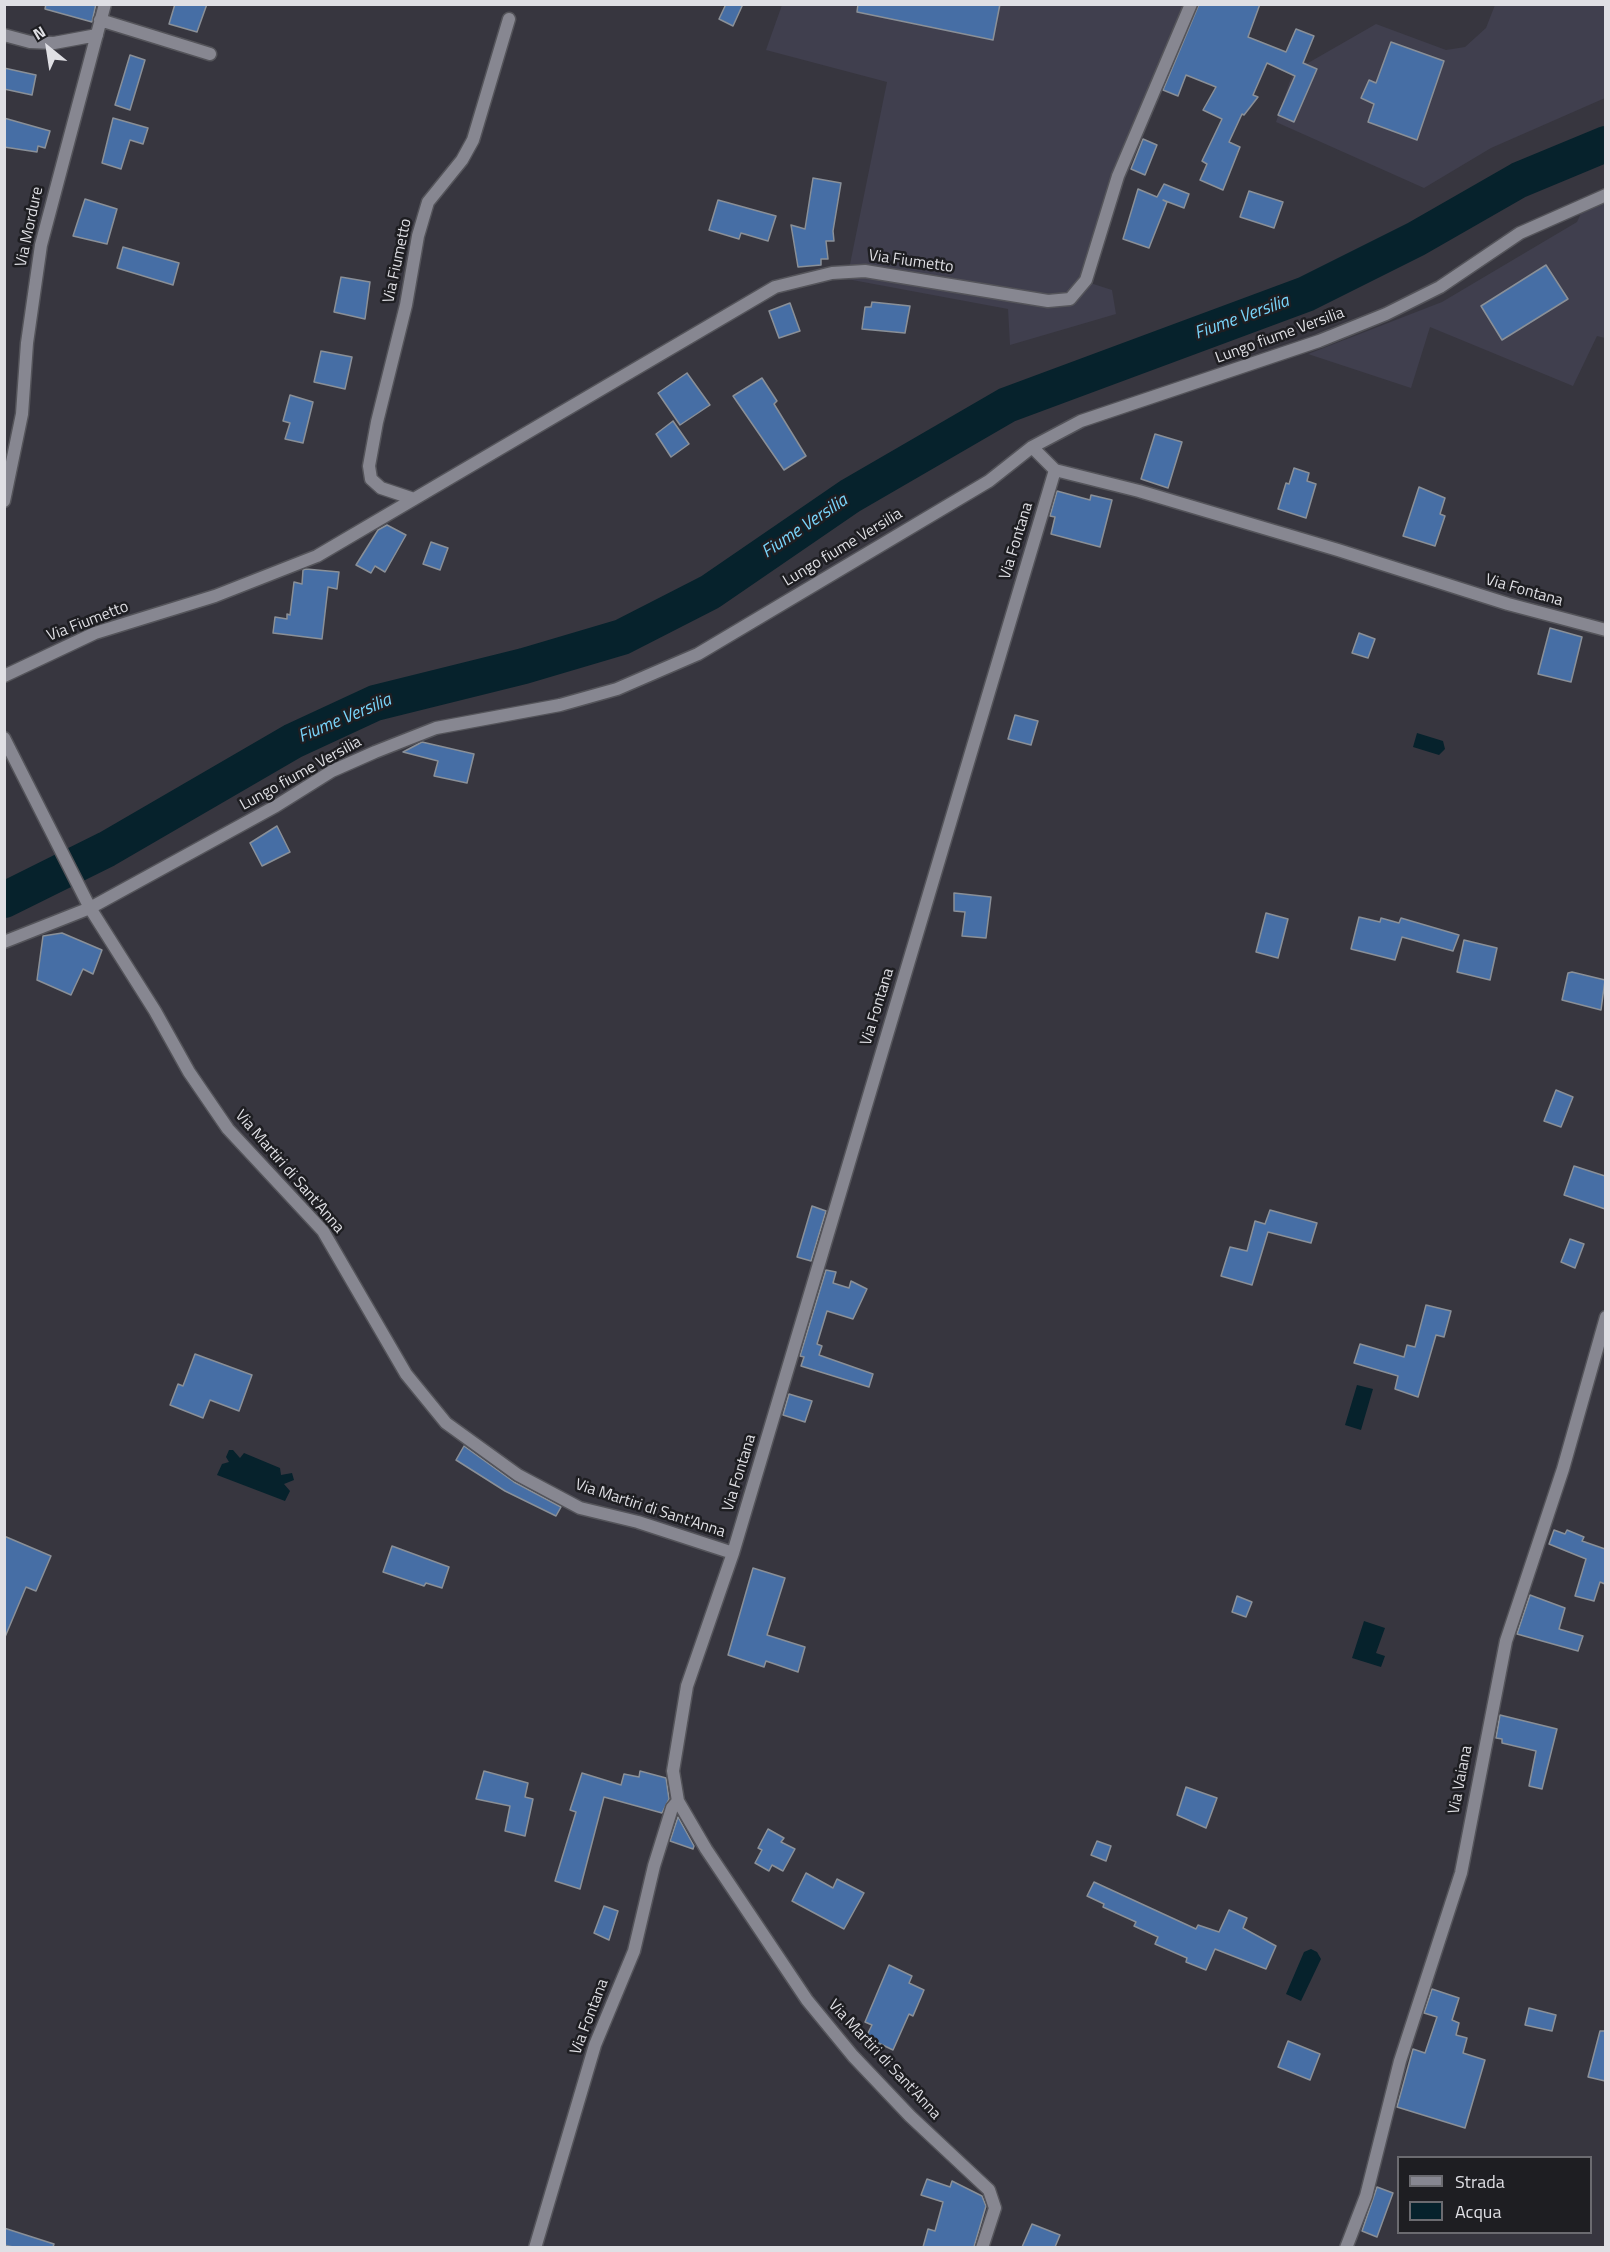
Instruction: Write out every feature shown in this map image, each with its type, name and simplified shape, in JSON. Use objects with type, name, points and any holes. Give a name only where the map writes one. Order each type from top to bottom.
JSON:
[{"type":"street","name":"Via Mordure","points":[[4,501],[22,414],[27,343],[41,245],[105,4]]},
{"type":"street","name":"Via Fiumetto","points":[[4,676],[95,633],[214,596],[317,556],[775,287],[832,273],[865,271],[1048,301],[1070,299],[1086,280],[1118,176],[1191,4]]},
{"type":"street","name":"Via Fiumetto","points":[[414,499],[381,488],[371,479],[369,466],[377,422],[406,305],[418,236],[428,202],[462,160],[473,140],[508,19]]},
{"type":"street","points":[[100,20],[210,54]]},
{"type":"street","points":[[4,35],[30,42],[54,43],[97,35]]},
{"type":"street","name":"Lungo fiume Versilia","points":[[88,903],[267,811],[332,771],[375,752],[436,728],[560,705],[616,689],[698,654],[988,481],[1032,447],[1081,421],[1319,341],[1386,314],[1440,287],[1520,233],[1605,195]]},
{"type":"street","points":[[1032,447],[1055,470]]},
{"type":"street","name":"Via Fontana","points":[[733,1553],[1055,470],[1139,491],[1338,550],[1508,604],[1605,630]]},
{"type":"street","name":"Via Martiri di Sant'Anna","points":[[4,738],[88,903],[155,1011],[189,1072],[228,1129],[323,1231],[406,1374],[446,1423],[518,1475],[580,1508],[638,1522],[733,1553],[687,1686],[673,1771],[678,1801],[706,1849],[807,2000],[853,2056],[910,2116],[989,2190],[995,2208],[982,2247]]},
{"type":"street","points":[[4,942],[88,903]]},
{"type":"street","name":"Via Vaiana","points":[[1346,2247],[1366,2196],[1400,2061],[1461,1873],[1506,1641],[1563,1469],[1605,1317]]},
{"type":"street","name":"Via Fontana","points":[[535,2247],[589,2066],[634,1951],[654,1866],[672,1808],[678,1801]]},
{"type":"shaded area","points":[[1174,4],[1184,6],[1081,280],[1112,290],[1116,314],[1010,345],[1008,309],[847,279],[887,82],[766,50],[782,5]]},
{"type":"shaded area","points":[[1495,5],[1605,5],[1605,98],[1491,148],[1424,188],[1276,122],[1290,81],[1300,61],[1308,63],[1376,24],[1446,50],[1465,47],[1486,28]]},
{"type":"shaded area","points":[[1605,202],[1605,338],[1597,336],[1573,386],[1430,327],[1411,388],[1308,354],[1442,302],[1577,222],[1582,211]]},
{"type":"water","points":[[1417,733],[1443,741],[1445,749],[1439,755],[1413,747]]},
{"type":"water","points":[[1357,1385],[1373,1389],[1361,1430],[1345,1425]]},
{"type":"water","points":[[229,1450],[233,1450],[240,1458],[244,1453],[280,1468],[281,1475],[292,1473],[294,1480],[284,1484],[290,1491],[285,1501],[217,1475],[222,1464],[229,1462],[226,1457]]},
{"type":"water","points":[[1364,1621],[1385,1628],[1376,1653],[1385,1656],[1381,1667],[1352,1658]]},
{"type":"water","points":[[1311,1949],[1317,1952],[1321,1959],[1301,2001],[1286,1994],[1304,1952]]},
{"type":"building","points":[[46,4],[96,4],[92,22],[45,9]]},
{"type":"building","points":[[175,4],[207,4],[197,32],[169,24]]},
{"type":"building","points":[[726,4],[743,4],[733,26],[719,19]]},
{"type":"building","points":[[858,4],[1000,4],[993,40],[857,12]]},
{"type":"building","points":[[1199,4],[1260,4],[1248,37],[1286,52],[1296,29],[1314,36],[1303,63],[1317,69],[1294,122],[1278,115],[1295,76],[1267,63],[1253,95],[1258,97],[1244,115],[1242,114],[1229,142],[1240,147],[1223,190],[1200,180],[1207,164],[1202,161],[1222,119],[1203,110],[1216,87],[1186,75],[1178,96],[1163,90]]},
{"type":"building","points":[[1391,42],[1444,61],[1417,140],[1368,122],[1374,104],[1361,98],[1369,80],[1376,83]]},
{"type":"building","points":[[130,55],[145,60],[130,110],[115,105]]},
{"type":"building","points":[[4,68],[36,75],[32,95],[4,89]]},
{"type":"building","points":[[4,118],[50,131],[45,148],[38,146],[37,152],[4,147]]},
{"type":"building","points":[[113,118],[148,128],[143,144],[130,140],[121,169],[102,163]]},
{"type":"building","points":[[1143,139],[1157,145],[1145,175],[1131,169]]},
{"type":"building","points":[[813,178],[841,183],[833,231],[834,241],[826,241],[828,259],[821,259],[821,265],[798,267],[791,225],[805,229]]},
{"type":"building","points":[[1164,184],[1189,194],[1184,208],[1163,200],[1167,202],[1149,248],[1123,239],[1138,189],[1157,197]]},
{"type":"building","points":[[1249,191],[1283,202],[1274,228],[1240,217]]},
{"type":"building","points":[[85,199],[117,209],[107,244],[73,236]]},
{"type":"building","points":[[718,200],[776,216],[768,241],[741,233],[739,239],[709,230]]},
{"type":"building","points":[[123,247],[179,263],[173,285],[117,268]]},
{"type":"building","points":[[1546,265],[1568,299],[1502,340],[1481,306]]},
{"type":"building","points":[[341,277],[370,282],[365,319],[334,312]]},
{"type":"building","points":[[872,302],[910,306],[905,333],[862,329],[865,307],[871,307]]},
{"type":"building","points":[[790,303],[800,331],[779,338],[769,311]]},
{"type":"building","points":[[321,351],[352,357],[345,389],[314,382]]},
{"type":"building","points":[[687,373],[710,405],[680,425],[658,393]]},
{"type":"building","points":[[762,378],[777,401],[774,404],[806,456],[784,470],[733,396]]},
{"type":"building","points":[[290,395],[313,402],[303,443],[285,439],[290,423],[283,421]]},
{"type":"building","points":[[673,421],[689,444],[671,457],[656,434]]},
{"type":"building","points":[[1155,434],[1182,442],[1168,488],[1141,479]]},
{"type":"building","points":[[1294,468],[1309,473],[1307,481],[1316,484],[1306,518],[1278,509],[1286,483],[1289,484]]},
{"type":"building","points":[[1419,487],[1445,498],[1440,514],[1445,516],[1435,546],[1403,536]]},
{"type":"building","points":[[1057,491],[1090,500],[1091,495],[1112,500],[1100,547],[1051,534],[1055,517],[1050,516]]},
{"type":"building","points":[[387,525],[406,535],[385,572],[375,566],[371,573],[356,565],[378,530]]},
{"type":"building","points":[[431,542],[448,548],[440,570],[423,564]]},
{"type":"building","points":[[303,570],[339,572],[337,589],[328,587],[322,639],[273,633],[275,617],[287,619],[287,614],[290,615],[294,582],[302,584]]},
{"type":"building","points":[[1550,628],[1582,637],[1571,682],[1538,674]]},
{"type":"building","points":[[1359,633],[1375,639],[1368,658],[1352,653]]},
{"type":"building","points":[[1015,715],[1038,721],[1031,745],[1008,739]]},
{"type":"building","points":[[422,742],[474,754],[467,783],[434,776],[438,761],[403,752]]},
{"type":"building","points":[[277,826],[290,852],[262,866],[250,843]]},
{"type":"building","points":[[954,893],[991,897],[986,938],[962,936],[965,912],[954,911]]},
{"type":"building","points":[[1266,913],[1288,919],[1278,958],[1256,952]]},
{"type":"building","points":[[1359,917],[1380,922],[1381,918],[1399,923],[1401,918],[1459,935],[1453,951],[1402,937],[1395,960],[1351,949]]},
{"type":"building","points":[[62,933],[102,950],[93,974],[83,969],[71,995],[37,980],[43,936]]},
{"type":"building","points":[[1464,940],[1497,948],[1490,980],[1457,972]]},
{"type":"building","points":[[1568,973],[1605,980],[1601,1010],[1562,1000]]},
{"type":"building","points":[[1556,1090],[1573,1097],[1561,1127],[1544,1121]]},
{"type":"building","points":[[1574,1166],[1605,1176],[1605,1209],[1564,1195]]},
{"type":"building","points":[[812,1206],[826,1211],[811,1261],[797,1257]]},
{"type":"building","points":[[1270,1210],[1317,1223],[1311,1243],[1268,1232],[1252,1285],[1221,1276],[1230,1247],[1247,1251],[1255,1221],[1265,1224]]},
{"type":"building","points":[[1570,1239],[1584,1244],[1575,1268],[1561,1262]]},
{"type":"building","points":[[826,1270],[836,1272],[833,1283],[849,1288],[851,1281],[867,1289],[853,1319],[827,1311],[817,1344],[822,1346],[819,1355],[873,1374],[869,1387],[801,1366],[804,1357],[800,1356]]},
{"type":"building","points":[[1426,1305],[1451,1311],[1444,1337],[1436,1335],[1418,1397],[1395,1389],[1398,1376],[1354,1363],[1360,1344],[1404,1357],[1407,1345],[1415,1347]]},
{"type":"building","points":[[195,1354],[252,1375],[239,1411],[210,1400],[203,1418],[170,1405],[178,1384],[183,1386]]},
{"type":"building","points":[[789,1394],[812,1401],[805,1422],[783,1415]]},
{"type":"building","points":[[464,1446],[514,1482],[561,1507],[556,1516],[505,1491],[456,1460]]},
{"type":"building","points":[[1554,1530],[1565,1534],[1567,1530],[1584,1537],[1582,1541],[1605,1549],[1605,1584],[1600,1582],[1594,1601],[1575,1596],[1586,1559],[1549,1544]]},
{"type":"building","points":[[4,1536],[51,1556],[36,1591],[26,1587],[5,1637]]},
{"type":"building","points":[[392,1546],[449,1567],[442,1588],[426,1583],[424,1586],[383,1572]]},
{"type":"building","points":[[753,1568],[785,1578],[767,1635],[805,1647],[798,1672],[766,1661],[764,1667],[728,1655]]},
{"type":"building","points":[[1530,1595],[1565,1608],[1559,1629],[1583,1636],[1578,1651],[1517,1634]]},
{"type":"building","points":[[1237,1596],[1252,1602],[1246,1617],[1232,1612]]},
{"type":"building","points":[[1500,1715],[1557,1729],[1542,1789],[1529,1786],[1536,1751],[1502,1743],[1502,1739],[1496,1738]]},
{"type":"building","points":[[484,1771],[528,1783],[525,1797],[533,1799],[525,1836],[505,1831],[510,1806],[476,1799]]},
{"type":"building","points":[[640,1771],[666,1778],[669,1799],[662,1813],[604,1797],[580,1889],[555,1881],[576,1812],[570,1810],[582,1773],[621,1785],[624,1774],[639,1777]]},
{"type":"building","points":[[1186,1787],[1217,1798],[1206,1828],[1177,1815]]},
{"type":"building","points":[[678,1817],[694,1846],[693,1849],[670,1841]]},
{"type":"building","points":[[768,1829],[784,1838],[781,1842],[795,1849],[783,1871],[772,1865],[769,1871],[755,1863],[762,1850],[758,1848]]},
{"type":"building","points":[[1097,1841],[1111,1846],[1106,1861],[1091,1855]]},
{"type":"building","points":[[806,1873],[833,1888],[837,1879],[864,1893],[844,1929],[792,1901]]},
{"type":"building","points":[[1094,1882],[1196,1929],[1198,1925],[1219,1932],[1229,1910],[1247,1918],[1243,1928],[1276,1946],[1266,1969],[1215,1949],[1206,1970],[1186,1962],[1187,1958],[1155,1944],[1158,1937],[1134,1926],[1136,1922],[1103,1907],[1104,1904],[1087,1896]]},
{"type":"building","points":[[604,1906],[618,1911],[609,1940],[594,1933]]},
{"type":"building","points":[[889,1965],[912,1976],[909,1983],[924,1990],[913,2016],[909,2014],[893,2050],[866,2037],[872,2025],[865,2022]]},
{"type":"building","points":[[1432,1989],[1459,1998],[1452,2020],[1459,2023],[1456,2035],[1467,2038],[1463,2053],[1485,2060],[1465,2128],[1397,2107],[1413,2049],[1425,2053],[1437,2017],[1424,2013]]},
{"type":"building","points":[[1529,2008],[1556,2015],[1552,2031],[1525,2025]]},
{"type":"building","points":[[1600,2031],[1605,2031],[1605,2081],[1588,2077]]},
{"type":"building","points":[[1288,2041],[1320,2054],[1310,2080],[1278,2067]]},
{"type":"building","points":[[927,2179],[950,2187],[952,2181],[982,2196],[986,2206],[974,2247],[923,2247],[928,2229],[935,2231],[943,2202],[921,2195]]},
{"type":"building","points":[[1377,2187],[1393,2193],[1377,2237],[1362,2231]]},
{"type":"building","points":[[1032,2224],[1060,2235],[1055,2247],[1022,2247]]},
{"type":"building","points":[[4,2228],[54,2244],[53,2247],[4,2245]]},
{"type":"waterway","name":"Fiume Versilia","points":[[4,900],[107,849],[293,741],[375,703],[524,666],[622,637],[710,592],[850,496],[1007,405],[1306,294],[1416,239],[1519,180],[1606,144]]}]
